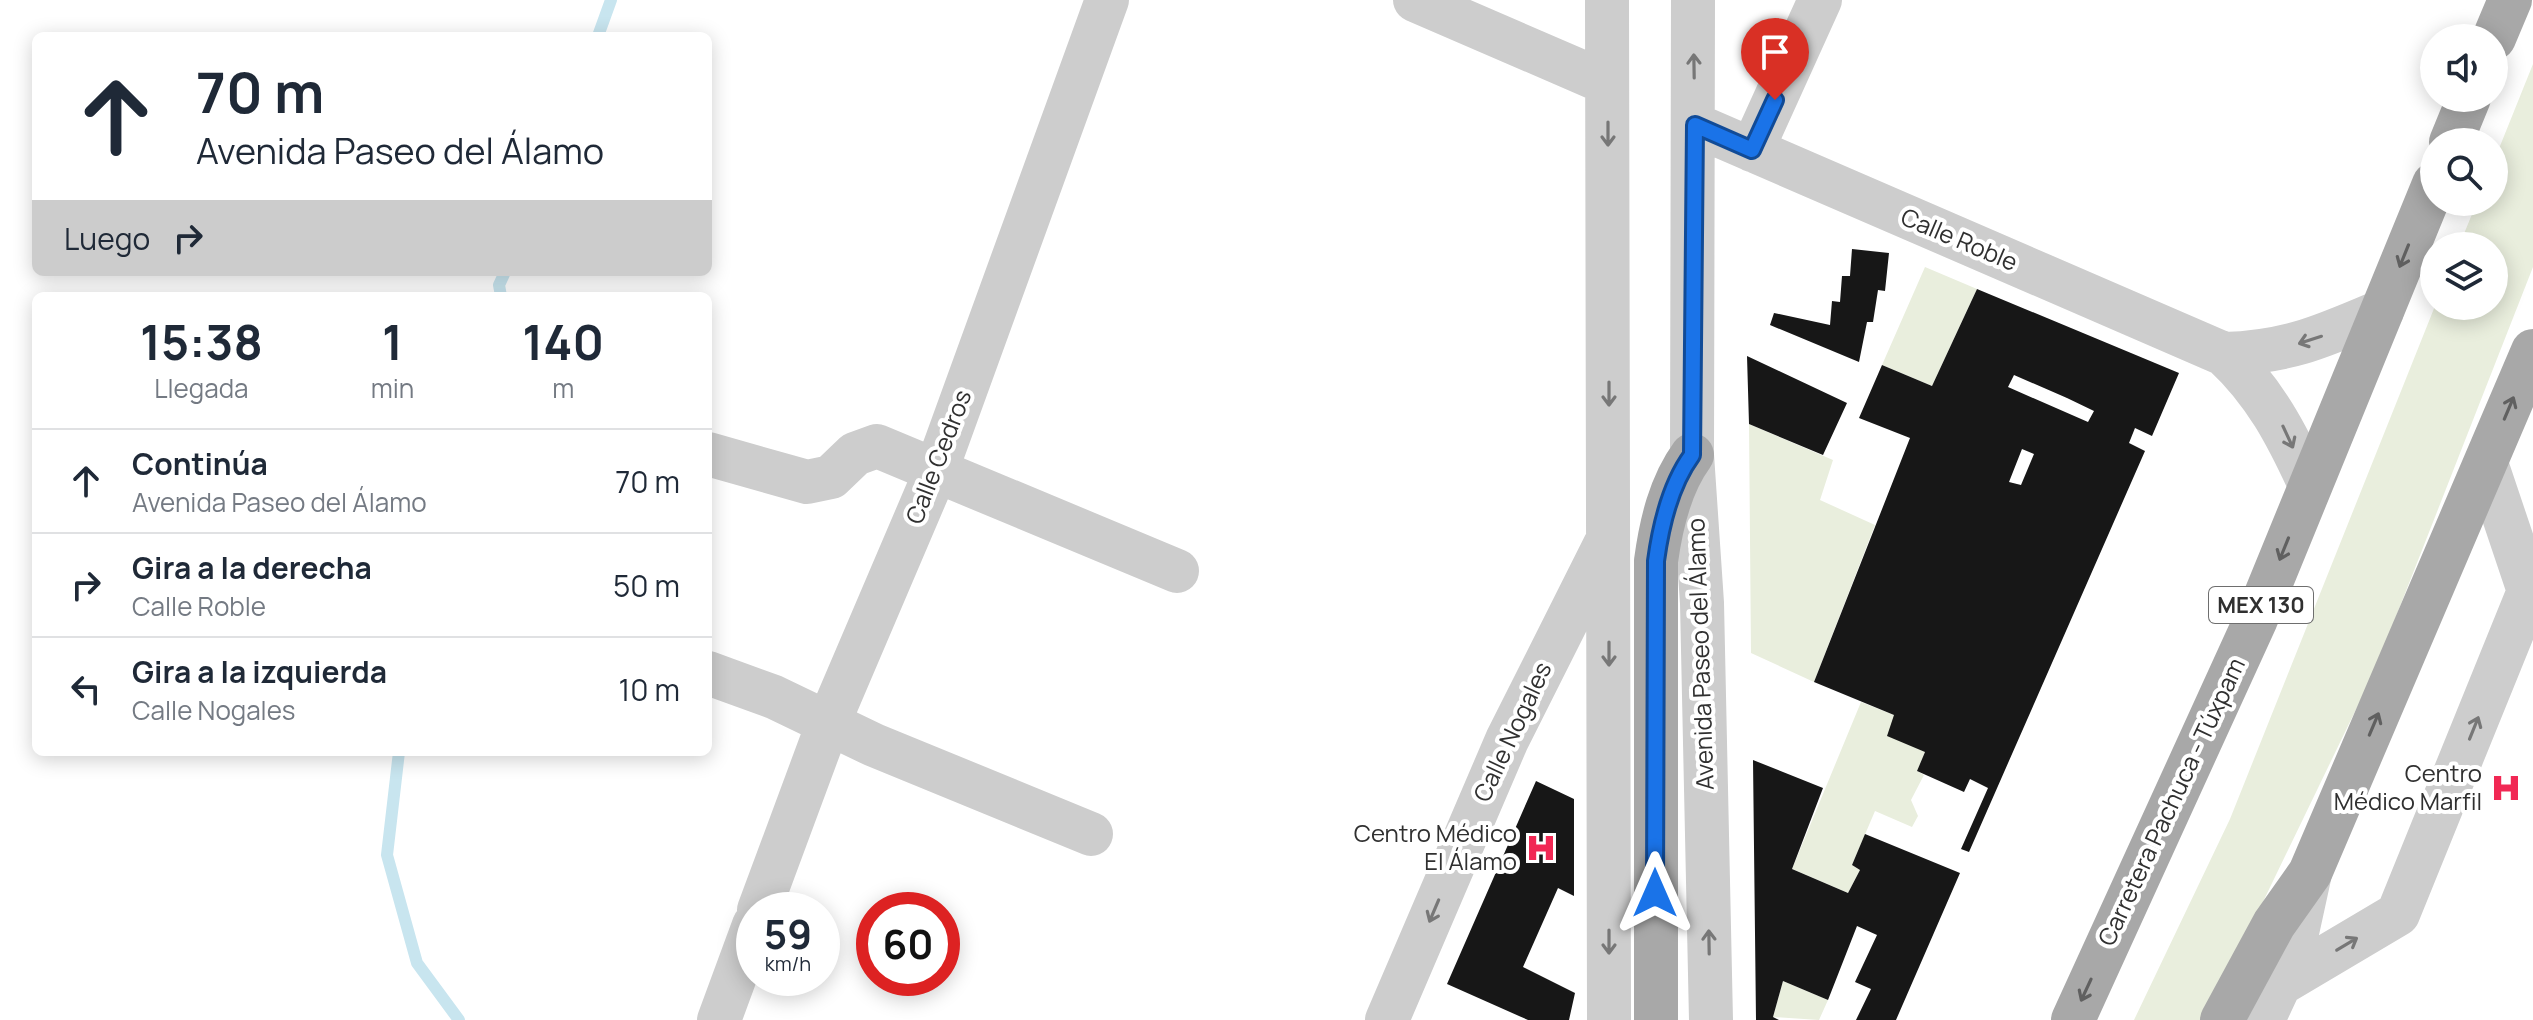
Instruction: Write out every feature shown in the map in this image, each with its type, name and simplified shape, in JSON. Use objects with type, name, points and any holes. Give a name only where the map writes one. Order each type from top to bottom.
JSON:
[{"type":"main road","points":[[2500,24],[2510,0]]},
{"type":"main road","name":"Carretera Pachuca - Túxpam","points":[[2073,1020],[2256,619],[2421,216]]},
{"type":"main road","points":[[2222,1020],[2274,924],[2310,873],[2533,351]]},
{"type":"main road","points":[[1656,1020],[1656,561],[1665,512],[1681,469],[1692,455]]},
{"type":"street","name":"Calle Cedros","points":[[766,892],[828,724],[936,471],[1107,0]]},
{"type":"street","points":[[1415,0],[1607,83]]},
{"type":"street","points":[[1607,0],[1609,1020]]},
{"type":"street","name":"Avenida Paseo del Álamo","points":[[1693,0],[1692,455],[1702,603],[1711,1020]]},
{"type":"street","points":[[1752,150],[1820,0]]},
{"type":"street","name":"Calle Roble","points":[[1695,125],[2224,354],[2251,379],[2280,420],[2310,485]]},
{"type":"street","name":"Calle Roble","points":[[2224,354],[2269,353],[2318,338],[2382,311]]},
{"type":"street","points":[[712,455],[807,482],[831,477],[855,454],[877,446],[1177,571]]},
{"type":"street","points":[[2272,1002],[2398,914],[2529,591],[2486,463]]},
{"type":"street","name":"Calle Nogales","points":[[1387,1020],[1507,740],[1610,536]]},
{"type":"street","points":[[712,674],[774,697],[828,724],[1091,834]]},
{"type":"street","points":[[2272,1002],[2291,960],[2310,873]]},
{"type":"street","points":[[719,1020],[736,974]]},
{"type":"green space","points":[[2533,64],[2533,267],[2375,670],[2232,966],[2202,1020],[2134,1020],[2230,819],[2429,320],[2508,320],[2508,232],[2465,232],[2471,216],[2508,216],[2507,128]]},
{"type":"green space","points":[[1925,267],[1977,289],[1932,386],[1882,365]]},
{"type":"green space","points":[[1749,424],[1833,460],[1820,500],[1875,525],[1814,682],[1751,653]]},
{"type":"green space","points":[[1861,702],[1894,715],[1925,752],[1917,771],[1924,775],[1911,800],[1918,816],[1912,827],[1875,811],[1852,865],[1860,870],[1848,893],[1792,869]]},
{"type":"green space","points":[[1783,981],[1828,1000],[1819,1020],[1773,1017]]},
{"type":"building","points":[[1852,249],[1889,253],[1885,291],[1878,290],[1873,322],[1867,322],[1859,362],[1770,325],[1774,313],[1830,325],[1832,301],[1840,302],[1842,276],[1850,276]]},
{"type":"building","points":[[1977,289],[2179,373],[2152,436],[2135,428],[2129,443],[2145,451],[1969,852],[1961,849],[1988,788],[1970,779],[1964,792],[1917,771],[1925,752],[1887,736],[1894,715],[1814,682],[1910,438],[1859,418],[1882,365],[1932,386]],"holes":[[[2014,375],[2067,398],[2094,411],[2088,422],[2008,387]],[[2022,449],[2034,454],[2021,485],[2009,482]]]},
{"type":"building","points":[[1747,356],[1847,403],[1823,455],[1749,424]]},
{"type":"building","points":[[1753,760],[1823,788],[1792,869],[1848,893],[1860,870],[1852,865],[1865,834],[1960,873],[1896,1020],[1856,1020],[1871,989],[1855,982],[1877,935],[1857,926],[1828,1000],[1783,981],[1773,1017],[1779,1020],[1756,1020]]},
{"type":"building","name":"Centro Médico El Álamo","points":[[1536,781],[1574,799],[1574,896],[1558,888],[1523,967],[1575,993],[1569,1020],[1528,1020],[1447,984]]},
{"type":"waterway","points":[[599,32],[611,0]]},
{"type":"waterway","points":[[500,292],[499,285],[503,276]]},
{"type":"waterway","points":[[399,756],[387,855],[417,963],[459,1020]]},
{"type":"place","name":"Centro Médico Marfil","points":[[2506,788]]},
{"type":"place","name":"Centro Médico El Álamo","points":[[1541,848]]},
{"type":"route","points":[[1655,893],[1656,561],[1665,512],[1681,469],[1692,455],[1695,125],[1752,150],[1775,100]]}]
